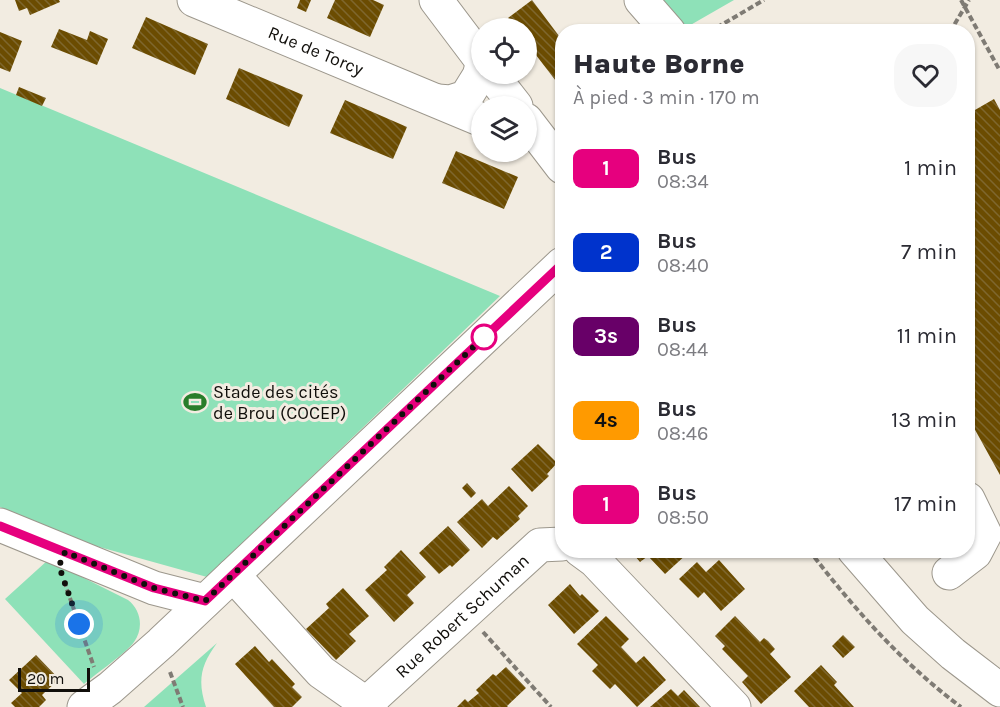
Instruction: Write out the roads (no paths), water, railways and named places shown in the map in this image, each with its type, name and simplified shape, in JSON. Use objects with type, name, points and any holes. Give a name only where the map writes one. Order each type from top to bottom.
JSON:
[{"type":"street","name":"Rue de Torcy","points":[[194,0],[468,106],[476,84]]},
{"type":"street","points":[[435,0],[471,48]]},
{"type":"street","points":[[641,0],[662,24]]},
{"type":"street","points":[[84,707],[110,688],[173,632],[555,271]]},
{"type":"street","points":[[975,513],[985,534],[975,553]]},
{"type":"street","points":[[0,525],[154,588],[205,601]]},
{"type":"street","name":"Rue Robert Schuman","points":[[233,575],[321,672],[369,705],[540,545],[555,544]]},
{"type":"street","points":[[591,558],[734,707]]},
{"type":"street","points":[[861,558],[915,620],[953,654],[1000,690]]},
{"type":"street","points":[[949,573],[968,558]]},
{"type":"street","points":[[154,588],[173,632]]},
{"type":"place","name":"Stade des cités de Brou (COCEP)","points":[[195,402]]}]
